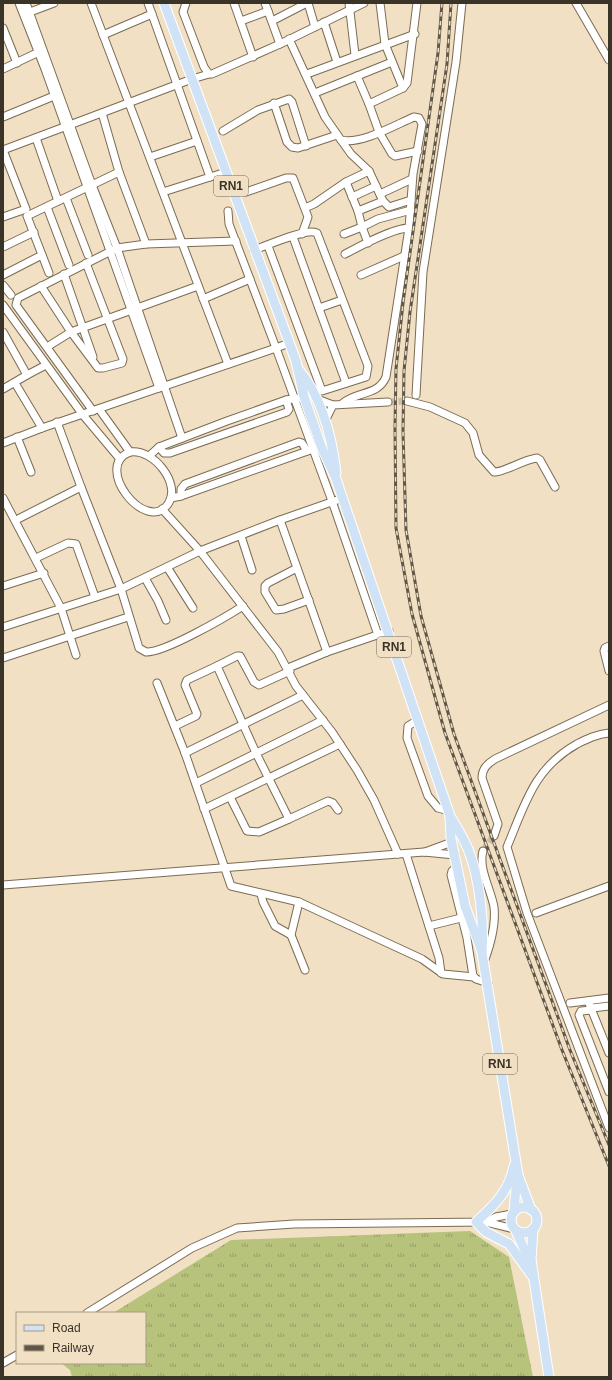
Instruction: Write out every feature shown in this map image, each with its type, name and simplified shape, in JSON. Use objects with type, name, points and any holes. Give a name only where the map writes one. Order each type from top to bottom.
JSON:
[{"type":"main road","name":"RN1","points":[[164,3],[298,368],[308,381],[317,399],[332,443],[336,479],[389,631],[449,813],[469,851],[481,910],[483,929],[482,953],[488,983],[515,1162],[518,1175],[531,1210]]},
{"type":"main road","name":"RN1","points":[[298,368],[299,398],[314,449],[336,479]]},
{"type":"main road","points":[[299,398],[309,395],[317,399]]},
{"type":"main road","points":[[314,449],[327,447],[332,443]]},
{"type":"main road","name":"RN1","points":[[449,813],[464,917],[482,953]]},
{"type":"main road","points":[[454,854],[456,849],[462,847],[469,851]]},
{"type":"main road","points":[[464,917],[475,919],[481,910]]},
{"type":"main road","points":[[515,1162],[512,1176],[504,1194],[481,1222],[483,1230],[509,1244],[533,1277]]},
{"type":"main road","name":"RN1","points":[[513,1213],[518,1175]]},
{"type":"main road","points":[[531,1260],[525,1252],[511,1220],[513,1213],[522,1207],[531,1210],[535,1214],[536,1220],[533,1229],[531,1260],[549,1377]]},
{"type":"main road","points":[[515,1230],[525,1233],[533,1229]]},
{"type":"street","points":[[19,3],[41,51],[162,387],[182,438]]},
{"type":"street","points":[[26,3],[30,12],[54,96],[68,126]]},
{"type":"street","points":[[30,12],[54,3]]},
{"type":"street","points":[[91,3],[228,364]]},
{"type":"street","points":[[148,3],[210,177]]},
{"type":"street","points":[[186,3],[183,12],[204,68],[209,74]]},
{"type":"street","points":[[234,3],[253,57]]},
{"type":"street","points":[[265,3],[280,44]]},
{"type":"street","points":[[272,21],[307,3],[315,27]]},
{"type":"street","points":[[3,217],[26,209],[3,150],[177,84],[219,72],[315,27],[350,6],[364,3]]},
{"type":"street","points":[[380,3],[385,44],[403,88]]},
{"type":"street","points":[[369,104],[403,88],[409,79],[415,34],[417,3]]},
{"type":"street","points":[[416,395],[423,272],[456,62],[462,3]]},
{"type":"street","points":[[576,3],[599,40],[609,60]]},
{"type":"street","points":[[350,6],[354,55]]},
{"type":"street","points":[[241,21],[268,11]]},
{"type":"street","points":[[103,35],[152,14]]},
{"type":"street","points":[[324,22],[337,62]]},
{"type":"street","points":[[3,28],[17,63]]},
{"type":"street","points":[[307,74],[354,55],[415,34]]},
{"type":"street","points":[[289,39],[339,138],[351,154],[369,171],[383,201],[389,207],[411,200]]},
{"type":"street","points":[[3,69],[41,51]]},
{"type":"street","points":[[315,93],[392,62]]},
{"type":"street","points":[[357,76],[379,132],[394,155],[418,151]]},
{"type":"street","points":[[3,117],[54,96]]},
{"type":"street","points":[[223,131],[258,110],[288,99],[292,101],[306,146]]},
{"type":"street","points":[[274,103],[289,144],[295,148],[339,138],[351,142],[417,117],[421,120],[422,126],[412,179],[409,228],[386,377],[379,388],[354,396],[344,403]]},
{"type":"street","points":[[102,113],[119,172],[146,244]]},
{"type":"street","points":[[36,138],[58,201]]},
{"type":"street","points":[[150,157],[197,141]]},
{"type":"street","points":[[305,208],[314,204],[319,199],[346,182],[369,171]]},
{"type":"street","points":[[49,273],[28,216],[119,172]]},
{"type":"street","points":[[163,192],[226,172]]},
{"type":"street","points":[[246,192],[291,177],[308,217],[302,234]]},
{"type":"street","points":[[380,194],[412,179]]},
{"type":"street","points":[[346,182],[358,211],[368,242]]},
{"type":"street","points":[[352,197],[376,186]]},
{"type":"street","points":[[66,198],[88,255]]},
{"type":"street","points":[[358,211],[383,201]]},
{"type":"street","points":[[47,207],[69,265]]},
{"type":"street","points":[[344,234],[378,219],[411,210]]},
{"type":"street","points":[[149,456],[159,447],[182,438],[286,400],[299,398],[276,348],[229,224],[228,211]]},
{"type":"street","points":[[345,254],[368,242],[409,228]]},
{"type":"street","points":[[254,250],[312,231],[319,235],[368,368],[366,377],[322,391],[268,246]]},
{"type":"street","points":[[3,247],[34,232]]},
{"type":"street","points":[[292,237],[346,383]]},
{"type":"street","points":[[130,452],[47,348],[16,305],[16,301],[18,298],[113,249],[146,244],[236,241]]},
{"type":"street","points":[[3,275],[42,255]]},
{"type":"street","points":[[361,275],[404,256]]},
{"type":"street","points":[[41,286],[70,332],[98,368],[122,364],[123,359],[86,263]]},
{"type":"street","points":[[64,274],[84,327],[94,362]]},
{"type":"street","points":[[203,299],[250,279]]},
{"type":"street","points":[[3,285],[11,296]]},
{"type":"street","points":[[47,348],[70,332],[135,310],[198,286]]},
{"type":"street","points":[[318,308],[342,300]]},
{"type":"street","points":[[4,310],[83,415],[120,459]]},
{"type":"street","points":[[3,332],[28,375]]},
{"type":"street","points":[[3,443],[57,422],[83,415],[289,343]]},
{"type":"street","points":[[3,389],[46,365]]},
{"type":"street","points":[[15,383],[42,428]]},
{"type":"street","points":[[317,399],[333,406],[344,403],[388,402]]},
{"type":"street","points":[[159,447],[162,452],[167,454],[287,412],[289,409],[286,400]]},
{"type":"street","points":[[408,402],[430,408],[465,423],[472,433],[478,456],[494,472],[499,472],[523,461],[537,458],[540,460],[555,487]]},
{"type":"street","points":[[325,422],[333,406]]},
{"type":"street","points":[[227,421],[231,431]]},
{"type":"street","points":[[57,422],[120,589],[139,648],[146,652],[152,652],[218,621],[243,606]]},
{"type":"street","points":[[17,437],[31,472]]},
{"type":"street","points":[[181,496],[181,489],[185,484],[299,442],[314,449],[378,635]]},
{"type":"street","points":[[171,498],[181,496],[314,449]]},
{"type":"street","points":[[130,452],[137,452],[149,456],[156,461],[166,475],[171,490],[171,498],[168,504],[162,509],[152,512],[145,510],[128,497],[122,487],[117,466],[120,459],[130,452]]},
{"type":"street","points":[[238,464],[242,474]]},
{"type":"street","points":[[16,520],[81,487]]},
{"type":"street","points":[[3,498],[44,573],[61,608],[76,656]]},
{"type":"street","points":[[3,627],[120,589],[200,551],[280,520],[343,498]]},
{"type":"street","points":[[162,509],[200,551],[243,606],[289,670],[303,695],[340,744],[374,800],[402,854],[429,926],[439,958],[441,973]]},
{"type":"street","points":[[280,520],[327,652]]},
{"type":"street","points":[[241,536],[252,570]]},
{"type":"street","points":[[36,558],[71,543],[76,544],[95,597]]},
{"type":"street","points":[[167,567],[193,608]]},
{"type":"street","points":[[297,568],[268,583],[265,586],[265,592],[276,610],[284,609],[309,600]]},
{"type":"street","points":[[3,586],[44,573]]},
{"type":"street","points":[[145,578],[158,601],[166,620]]},
{"type":"street","points":[[3,658],[128,617]]},
{"type":"street","points":[[175,726],[196,716],[197,714],[186,685],[187,680],[217,666],[240,656],[254,682],[259,685],[327,652],[389,631]]},
{"type":"street","points":[[609,646],[605,648],[604,651],[609,671]]},
{"type":"street","points":[[217,666],[268,779],[288,818]]},
{"type":"street","points":[[157,683],[175,726],[230,884],[233,887],[299,902],[422,959],[441,973],[449,976],[474,977],[488,983]]},
{"type":"street","points":[[185,753],[303,695]]},
{"type":"street","points":[[494,836],[498,824],[482,778],[482,772],[486,766],[495,759],[609,705]]},
{"type":"street","points":[[196,783],[323,720]]},
{"type":"street","points":[[418,720],[408,726],[407,738],[428,796],[438,808],[449,813]]},
{"type":"street","points":[[609,733],[596,736],[568,749],[544,770],[528,798],[507,849],[527,913],[609,1128]]},
{"type":"street","points":[[204,809],[340,744]]},
{"type":"street","points":[[230,797],[247,831],[259,832],[328,801],[333,803],[338,810]]},
{"type":"street","points":[[424,852],[452,842]]},
{"type":"street","points":[[483,851],[482,860],[492,899],[494,917],[489,946],[484,963]]},
{"type":"street","points":[[3,885],[224,866],[424,852],[454,854]]},
{"type":"street","points":[[536,913],[609,886]]},
{"type":"street","points":[[261,894],[262,902],[275,926],[291,935]]},
{"type":"street","points":[[481,910],[492,899]]},
{"type":"street","points":[[299,902],[291,935],[305,970]]},
{"type":"street","points":[[429,926],[464,917],[474,977]]},
{"type":"street","points":[[570,1003],[609,998]]},
{"type":"street","points":[[588,1001],[609,1053],[596,1058]]},
{"type":"street","points":[[609,1006],[581,1011],[579,1015],[609,1092]]},
{"type":"street","points":[[481,1222],[513,1213]]},
{"type":"street","points":[[89,1312],[192,1248],[237,1228],[294,1224],[481,1222],[515,1230]]},
{"type":"street","points":[[3,1363],[16,1356]]},
{"type":"green space","points":[[470,1231],[509,1257],[533,1377],[72,1377],[70,1370],[62,1364],[146,1364],[146,1312],[115,1312],[231,1240]]},
{"type":"tunnel","points":[[388,402],[407,401]]},
{"type":"tunnel","points":[[483,851],[494,836]]},
{"type":"railway","points":[[442,3],[438,53],[403,303],[396,369],[396,528],[412,614],[445,733],[562,1050],[609,1166]]},
{"type":"railway","points":[[451,3],[447,64],[410,312],[404,371],[403,432],[406,530],[421,616],[454,734],[570,1050],[609,1145]]}]
